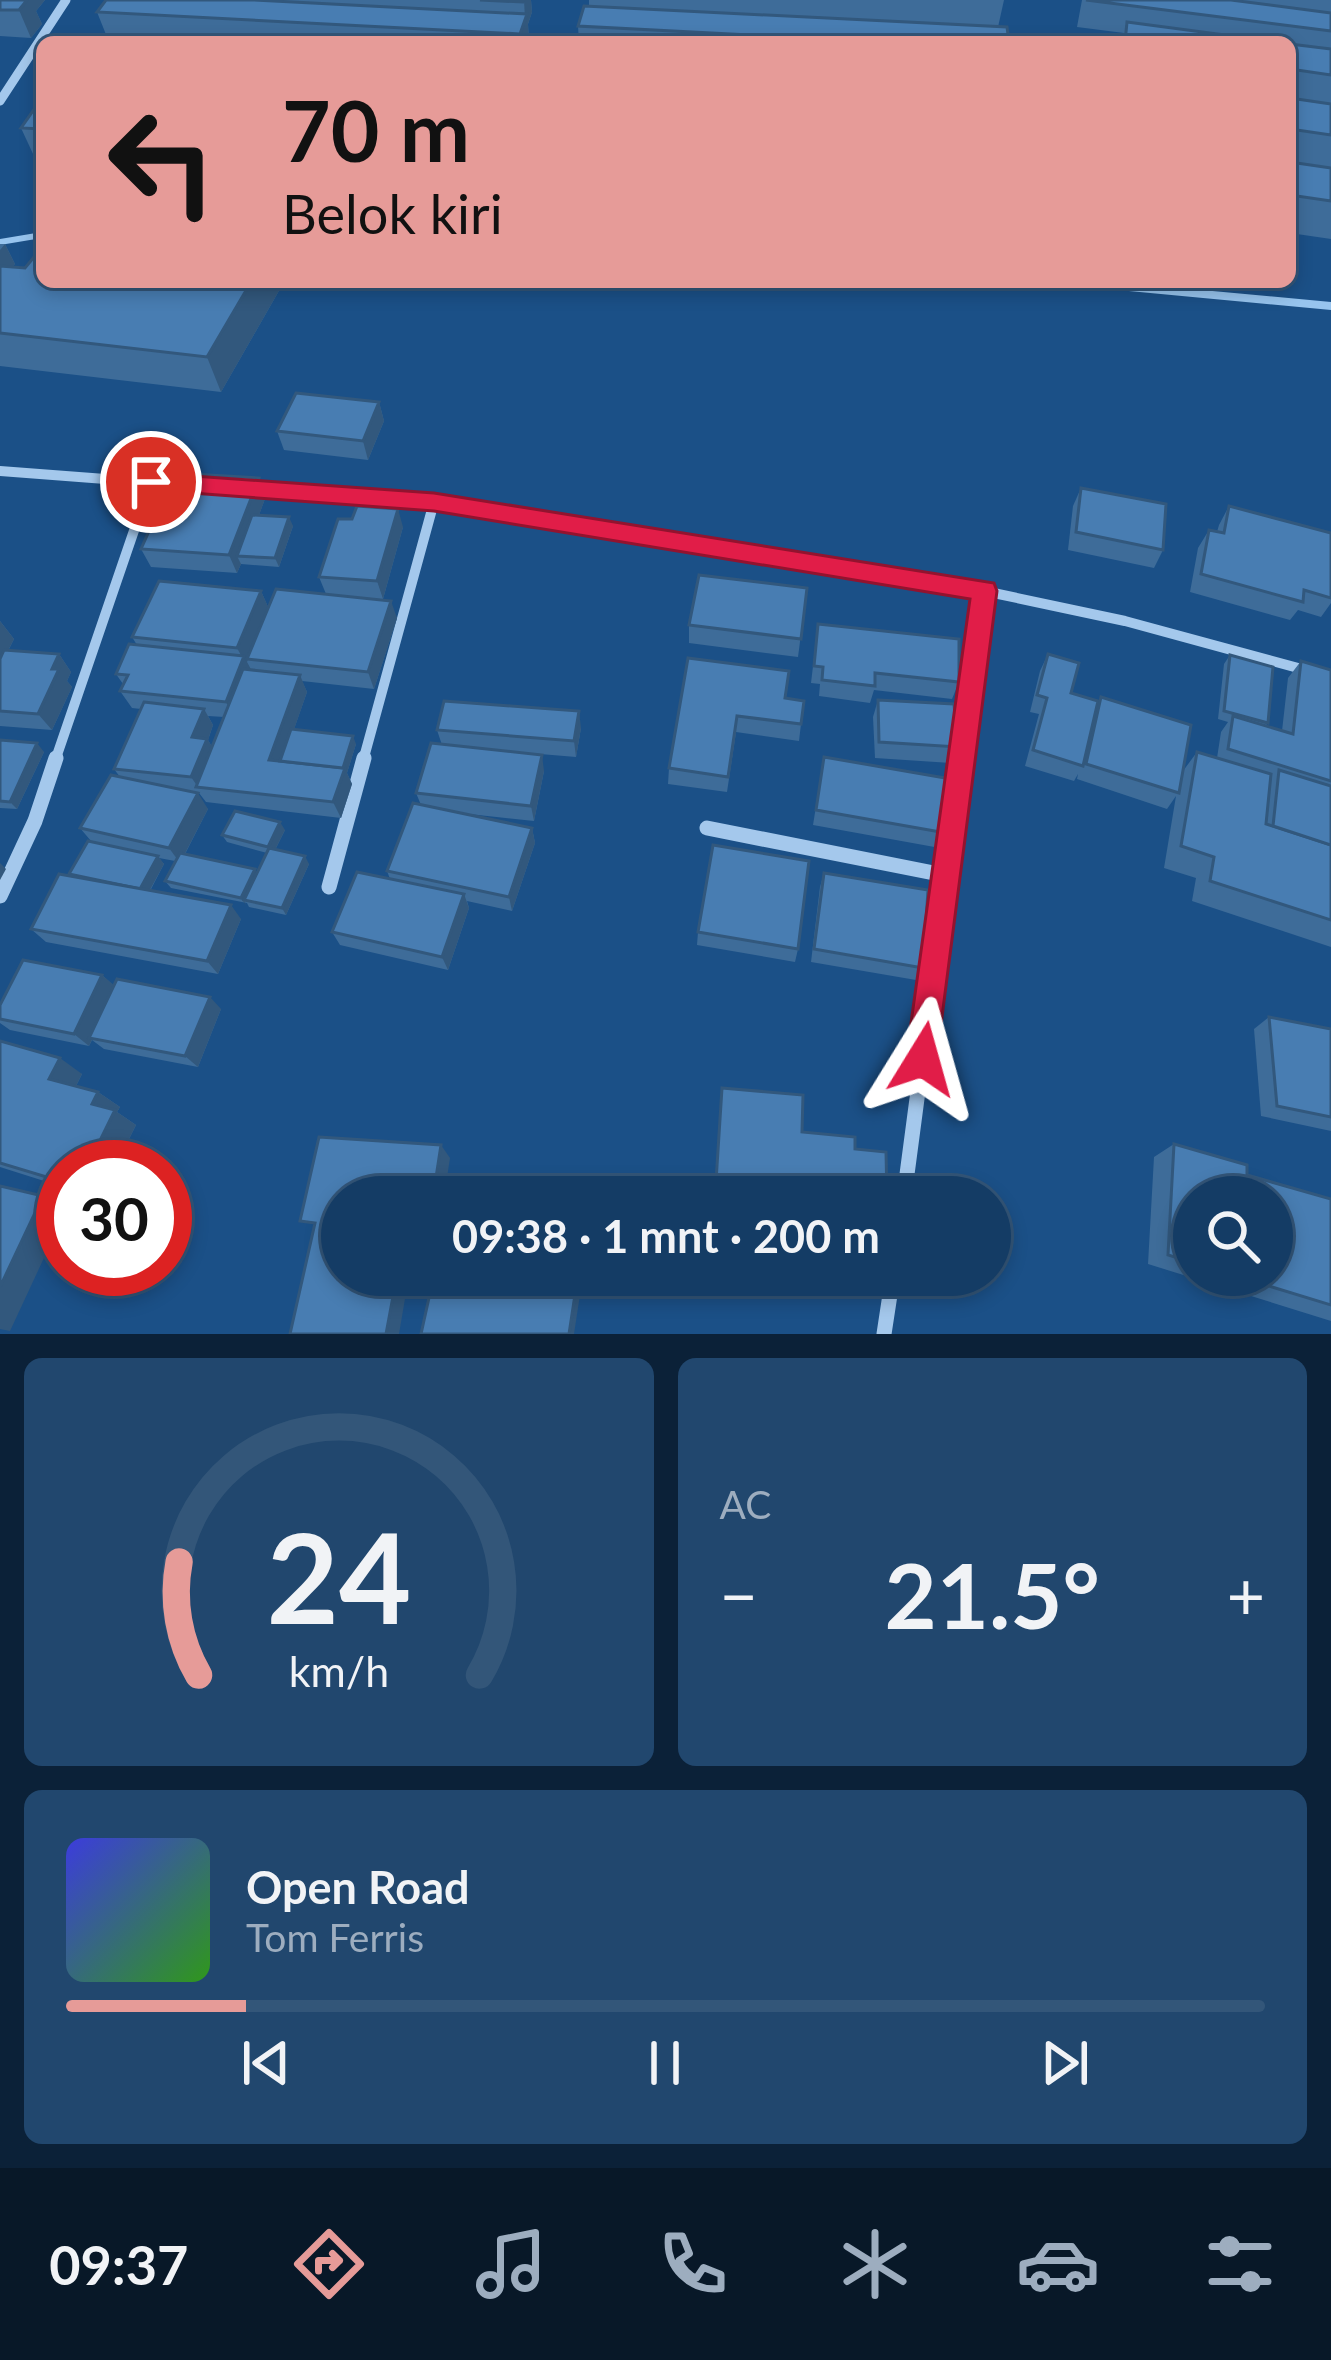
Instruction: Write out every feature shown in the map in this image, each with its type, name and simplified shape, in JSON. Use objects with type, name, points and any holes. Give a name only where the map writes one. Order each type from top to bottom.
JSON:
[{"type":"street","points":[[42,36],[66,0]]},
{"type":"street","points":[[0,101],[36,46]]},
{"type":"street","points":[[0,471],[208,487]]},
{"type":"street","points":[[0,896],[34,821],[151,482]]},
{"type":"street","points":[[230,488],[434,502],[984,591],[1125,621],[1331,677]]},
{"type":"street","points":[[329,886],[434,502]]},
{"type":"street","points":[[907,1176],[984,591]]},
{"type":"street","points":[[707,828],[949,876]]},
{"type":"street","points":[[884,1334],[890,1296]]},
{"type":"building","points":[[0,0],[27,0],[19,10],[0,10]]},
{"type":"building","points":[[106,0],[254,0],[527,14],[520,34],[97,12]]},
{"type":"building","points":[[1086,0],[1231,0],[1331,13],[1331,31]]},
{"type":"building","points":[[584,6],[1007,27],[1008,36],[770,36],[578,26]]},
{"type":"building","points":[[1127,22],[1233,36],[1126,36]]},
{"type":"building","points":[[1296,45],[1331,49],[1331,75],[1296,70]]},
{"type":"building","points":[[1296,99],[1331,104],[1331,135],[1296,130]]},
{"type":"building","points":[[36,107],[36,129],[21,128]]},
{"type":"building","points":[[1296,163],[1331,168],[1331,201],[1296,196]]},
{"type":"building","points":[[36,255],[36,288],[247,288],[207,357],[0,333],[0,266],[25,268]]},
{"type":"building","points":[[296,393],[379,402],[363,441],[277,431]]},
{"type":"building","points":[[175,473],[259,478],[229,555],[141,549]]},
{"type":"building","points":[[1081,488],[1166,504],[1163,550],[1076,532]]},
{"type":"building","points":[[357,506],[398,509],[377,581],[319,577],[338,519],[352,519]]},
{"type":"building","points":[[1229,506],[1331,533],[1331,598],[1304,590],[1303,602],[1201,574],[1209,530],[1224,533]]},
{"type":"building","points":[[252,515],[289,517],[275,558],[237,556]]},
{"type":"building","points":[[699,575],[807,588],[801,639],[689,625]]},
{"type":"building","points":[[159,581],[261,591],[237,648],[132,637]]},
{"type":"building","points":[[276,589],[391,601],[368,672],[247,659]]},
{"type":"building","points":[[818,624],[959,639],[959,682],[875,673],[875,686],[822,680],[823,667],[814,666]]},
{"type":"building","points":[[129,644],[244,656],[226,702],[120,691],[128,675],[116,674]]},
{"type":"building","points":[[4,650],[59,654],[52,669],[59,669],[38,714],[0,711]]},
{"type":"building","points":[[1048,654],[1079,663],[1071,693],[1098,701],[1083,766],[1033,750],[1047,698],[1037,695]]},
{"type":"building","points":[[1230,655],[1273,667],[1268,723],[1224,711]]},
{"type":"building","points":[[688,658],[789,671],[785,698],[804,701],[801,724],[737,716],[728,777],[669,768]]},
{"type":"building","points":[[1301,661],[1331,670],[1331,781],[1228,749],[1233,716],[1293,734]]},
{"type":"building","points":[[243,669],[300,675],[269,760],[345,768],[333,802],[196,787]]},
{"type":"building","points":[[1101,697],[1191,725],[1179,793],[1086,764]]},
{"type":"building","points":[[878,700],[954,704],[958,747],[879,742]]},
{"type":"building","points":[[444,701],[579,711],[574,741],[437,730]]},
{"type":"building","points":[[144,702],[204,709],[192,737],[207,739],[191,777],[114,769]]},
{"type":"building","points":[[291,729],[353,736],[343,768],[280,761]]},
{"type":"building","points":[[0,740],[37,743],[10,802],[0,801]]},
{"type":"building","points":[[431,743],[542,755],[531,806],[416,793]]},
{"type":"building","points":[[1197,752],[1271,774],[1266,824],[1331,845],[1331,920],[1210,881],[1214,857],[1181,846]]},
{"type":"building","points":[[824,757],[951,779],[946,833],[816,810]]},
{"type":"building","points":[[1279,770],[1331,786],[1331,845],[1273,826]]},
{"type":"building","points":[[111,775],[198,793],[169,848],[80,828]]},
{"type":"building","points":[[413,803],[532,828],[509,897],[387,871]]},
{"type":"building","points":[[235,811],[280,822],[268,847],[222,835]]},
{"type":"building","points":[[88,841],[158,856],[140,889],[69,874]]},
{"type":"building","points":[[713,845],[809,861],[798,949],[698,932]]},
{"type":"building","points":[[269,848],[305,856],[282,908],[244,900]]},
{"type":"building","points":[[180,853],[255,869],[241,898],[165,881]]},
{"type":"building","points":[[357,872],[464,894],[442,957],[332,932]]},
{"type":"building","points":[[824,873],[928,890],[923,968],[814,949]]},
{"type":"building","points":[[59,874],[231,905],[207,961],[31,929]]},
{"type":"building","points":[[23,960],[102,975],[74,1034],[0,1019],[0,1005]]},
{"type":"building","points":[[117,979],[210,997],[185,1056],[89,1038]]},
{"type":"building","points":[[1269,1017],[1331,1029],[1331,1117],[1277,1106]]},
{"type":"building","points":[[0,1041],[60,1058],[49,1079],[98,1092],[92,1104],[115,1110],[100,1140],[36,1140],[36,1174],[0,1163]]},
{"type":"building","points":[[722,1088],[803,1095],[802,1132],[855,1137],[855,1149],[886,1152],[887,1176],[716,1176]]},
{"type":"building","points":[[319,1137],[441,1145],[436,1176],[321,1176],[321,1296],[393,1296],[386,1334],[290,1334],[315,1223],[300,1221]]},
{"type":"building","points":[[1174,1144],[1247,1165],[1250,1176],[1173,1176],[1173,1257],[1168,1255]]},
{"type":"building","points":[[0,1186],[36,1194],[36,1211],[0,1287]]},
{"type":"building","points":[[1293,1188],[1331,1199],[1331,1305],[1293,1293]]},
{"type":"building","points":[[429,1296],[575,1296],[569,1334],[421,1334]]},
{"type":"waterway","points":[[0,242],[36,236]]},
{"type":"waterway","points":[[1140,288],[1331,306]]},
{"type":"route","points":[[151,482],[434,502],[984,591],[923,1059]]}]
